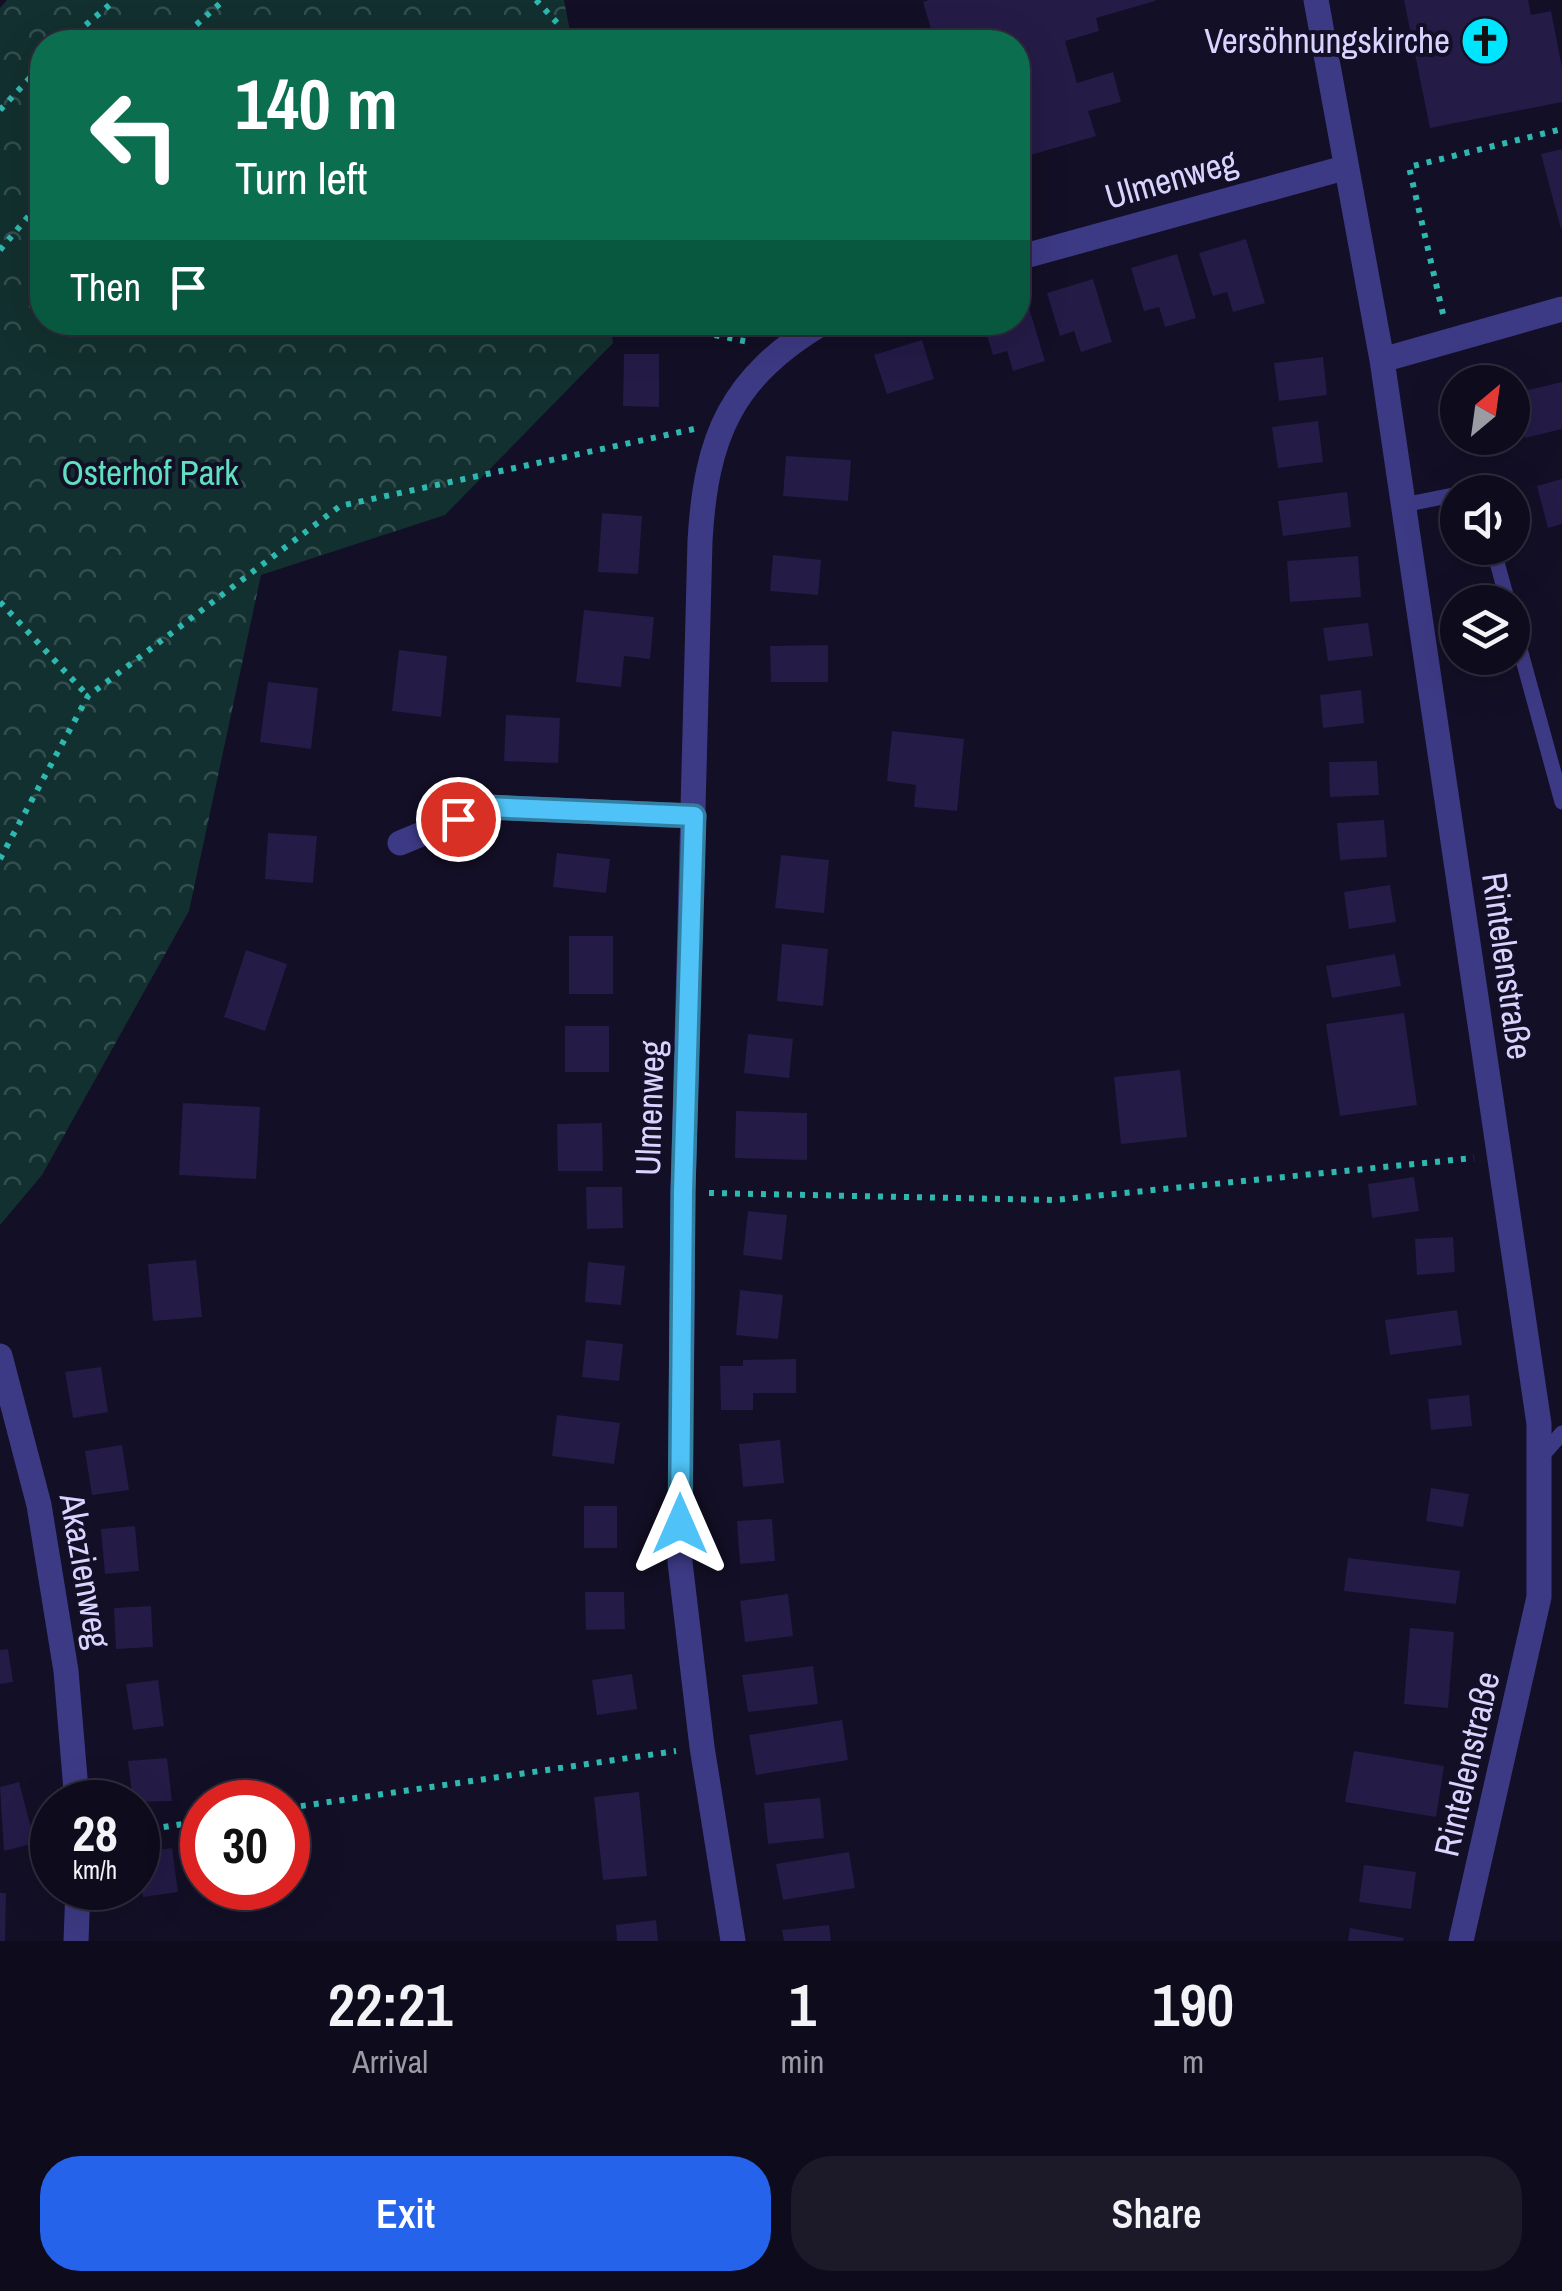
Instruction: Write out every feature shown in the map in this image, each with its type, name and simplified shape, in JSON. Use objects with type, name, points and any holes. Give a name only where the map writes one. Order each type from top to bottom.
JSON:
[{"type":"street","name":"Rintelenstraße","points":[[1316,0],[1382,360],[1500,1156],[1540,1457],[1539,1597],[1461,1941]]},
{"type":"street","name":"Ulmenweg","points":[[1030,255],[1344,168]]},
{"type":"street","points":[[1382,360],[1562,309]]},
{"type":"street","name":"Ulmenweg","points":[[733,1941],[702,1748],[680,1562],[683,1192],[704,478],[721,423],[780,348],[802,335]]},
{"type":"street","points":[[400,844],[487,807],[694,816]]},
{"type":"street","name":"Akazienweg","points":[[0,1356],[39,1505],[66,1671],[75,1780]]},
{"type":"street","points":[[76,1941],[77,1910]]},
{"type":"lane","points":[[1403,505],[1440,498]]},
{"type":"lane","points":[[1527,675],[1562,802]]},
{"type":"lane","points":[[1540,1457],[1562,1433]]},
{"type":"path","points":[[80,30],[115,0]]},
{"type":"path","points":[[190,30],[224,0]]},
{"type":"path","points":[[536,0],[561,30]]},
{"type":"path","points":[[0,110],[30,78]]},
{"type":"path","points":[[1449,340],[1409,168],[1562,128]]},
{"type":"path","points":[[0,250],[30,214]]},
{"type":"path","points":[[716,335],[780,348]]},
{"type":"path","points":[[0,859],[88,696],[340,506],[721,423]]},
{"type":"path","points":[[0,602],[88,696]]},
{"type":"path","points":[[683,1192],[1054,1200],[1500,1156]]},
{"type":"path","points":[[310,1805],[702,1748]]},
{"type":"green space","name":"Osterhof Park","points":[[7,0],[564,0],[570,30],[30,30],[30,335],[612,335],[613,343],[445,515],[261,575],[189,911],[42,1175],[0,1225],[0,8]]},
{"type":"building","points":[[1155,0],[1096,18],[1099,31],[1065,41],[1077,83],[1113,72],[1121,102],[1088,111],[1096,136],[1030,155],[1030,30],[931,30],[923,2]]},
{"type":"building","name":"Versöhnungskirche","points":[[1404,0],[1528,0],[1531,15],[1551,11],[1562,67],[1562,102],[1430,128]]},
{"type":"building","points":[[1562,149],[1562,228],[1561,229],[1541,154]]},
{"type":"building","points":[[1246,239],[1265,303],[1233,312],[1227,292],[1213,296],[1199,253]]},
{"type":"building","points":[[1177,254],[1196,318],[1165,327],[1159,307],[1144,311],[1131,268]]},
{"type":"building","points":[[1093,279],[1112,342],[1081,352],[1074,331],[1060,336],[1047,293]]},
{"type":"building","points":[[1030,311],[1045,361],[1013,371],[1007,351],[993,355],[987,335],[1030,335]]},
{"type":"building","points":[[922,340],[934,379],[887,394],[874,355]]},
{"type":"building","points":[[624,354],[659,354],[659,407],[623,406]]},
{"type":"building","points":[[1323,357],[1327,395],[1279,401],[1274,363]]},
{"type":"building","points":[[1562,382],[1562,429],[1530,437],[1530,389]]},
{"type":"building","points":[[1318,421],[1323,462],[1278,468],[1272,427]]},
{"type":"building","points":[[786,456],[851,460],[848,501],[783,496]]},
{"type":"building","points":[[1562,479],[1562,524],[1548,528],[1537,486]]},
{"type":"building","points":[[1347,492],[1351,527],[1283,536],[1278,501]]},
{"type":"building","points":[[602,513],[642,516],[638,574],[598,572]]},
{"type":"building","points":[[773,555],[821,560],[818,595],[770,591]]},
{"type":"building","points":[[1358,556],[1361,597],[1290,602],[1287,561]]},
{"type":"building","points":[[584,610],[654,617],[650,659],[624,656],[621,687],[576,682]]},
{"type":"building","points":[[1368,623],[1373,656],[1328,661],[1323,628]]},
{"type":"building","points":[[828,645],[828,682],[771,682],[770,646]]},
{"type":"building","points":[[399,650],[447,656],[441,717],[392,711]]},
{"type":"building","points":[[268,682],[318,688],[311,749],[260,742]]},
{"type":"building","points":[[1361,690],[1364,723],[1323,728],[1320,695]]},
{"type":"building","points":[[506,715],[560,718],[558,763],[504,761]]},
{"type":"building","points":[[892,731],[964,739],[957,811],[914,807],[916,785],[887,781]]},
{"type":"building","points":[[1377,761],[1379,795],[1330,797],[1329,762]]},
{"type":"building","points":[[1384,820],[1387,857],[1340,860],[1337,823]]},
{"type":"building","points":[[268,833],[317,836],[313,883],[265,879]]},
{"type":"building","points":[[557,853],[610,859],[606,893],[553,887]]},
{"type":"building","points":[[781,855],[829,860],[824,913],[775,908]]},
{"type":"building","points":[[1390,885],[1396,922],[1349,929],[1344,892]]},
{"type":"building","points":[[569,936],[613,936],[613,994],[569,994]]},
{"type":"building","points":[[782,944],[828,949],[823,1006],[777,1001]]},
{"type":"building","points":[[246,950],[287,964],[265,1031],[224,1017]]},
{"type":"building","points":[[1395,954],[1401,986],[1332,998],[1326,966]]},
{"type":"building","points":[[1404,1013],[1417,1105],[1340,1116],[1326,1024]]},
{"type":"building","points":[[565,1026],[609,1026],[609,1072],[565,1072]]},
{"type":"building","points":[[748,1034],[793,1039],[789,1078],[744,1073]]},
{"type":"building","points":[[1180,1070],[1187,1137],[1121,1144],[1114,1077]]},
{"type":"building","points":[[183,1103],[260,1107],[256,1179],[179,1175]]},
{"type":"building","points":[[736,1111],[807,1113],[807,1160],[735,1158]]},
{"type":"building","points":[[602,1123],[603,1171],[558,1171],[557,1124]]},
{"type":"building","points":[[1414,1177],[1419,1211],[1372,1218],[1368,1184]]},
{"type":"building","points":[[586,1187],[622,1187],[623,1228],[587,1229]]},
{"type":"building","points":[[748,1211],[787,1215],[782,1260],[743,1255]]},
{"type":"building","points":[[1453,1237],[1455,1272],[1417,1275],[1415,1239]]},
{"type":"building","points":[[196,1260],[202,1317],[153,1321],[148,1264]]},
{"type":"building","points":[[588,1262],[625,1266],[621,1305],[585,1302]]},
{"type":"building","points":[[740,1290],[783,1295],[778,1339],[736,1335]]},
{"type":"building","points":[[1457,1310],[1462,1345],[1390,1355],[1385,1320]]},
{"type":"building","points":[[586,1340],[623,1344],[619,1381],[582,1377]]},
{"type":"building","points":[[796,1359],[796,1393],[753,1393],[753,1410],[721,1410],[720,1366],[743,1366],[743,1360]]},
{"type":"building","points":[[101,1367],[108,1412],[73,1418],[65,1372]]},
{"type":"building","points":[[1469,1395],[1472,1426],[1431,1430],[1428,1399]]},
{"type":"building","points":[[557,1415],[620,1423],[614,1464],[552,1456]]},
{"type":"building","points":[[780,1440],[784,1483],[743,1487],[739,1444]]},
{"type":"building","points":[[122,1445],[129,1490],[92,1495],[85,1451]]},
{"type":"building","points":[[1431,1488],[1469,1494],[1463,1527],[1426,1521]]},
{"type":"building","points":[[584,1506],[617,1506],[617,1548],[584,1548]]},
{"type":"building","points":[[772,1519],[775,1561],[740,1564],[737,1521]]},
{"type":"building","points":[[135,1526],[139,1571],[105,1574],[101,1529]]},
{"type":"building","points":[[1348,1558],[1460,1571],[1456,1604],[1344,1591]]},
{"type":"building","points":[[585,1592],[624,1592],[625,1629],[586,1630]]},
{"type":"building","points":[[788,1594],[793,1636],[745,1642],[740,1601]]},
{"type":"building","points":[[151,1606],[153,1647],[116,1649],[114,1608]]},
{"type":"building","points":[[1410,1628],[1454,1632],[1448,1708],[1404,1704]]},
{"type":"building","points":[[8,1649],[13,1682],[0,1684],[0,1650]]},
{"type":"building","points":[[813,1666],[818,1704],[748,1712],[742,1675]]},
{"type":"building","points":[[632,1674],[637,1709],[597,1715],[592,1680]]},
{"type":"building","points":[[158,1680],[164,1726],[133,1730],[126,1684]]},
{"type":"building","points":[[842,1720],[848,1760],[756,1775],[749,1735]]},
{"type":"building","points":[[1354,1751],[1444,1766],[1436,1817],[1345,1802]]},
{"type":"building","points":[[167,1758],[172,1801],[160,1801],[160,1780],[130,1780],[128,1761]]},
{"type":"building","points":[[19,1782],[30,1824],[30,1844],[4,1851],[0,1787]]},
{"type":"building","points":[[639,1792],[647,1876],[603,1880],[594,1797]]},
{"type":"building","points":[[820,1798],[824,1838],[768,1844],[764,1803]]},
{"type":"building","points":[[172,1848],[178,1892],[160,1895],[160,1850]]},
{"type":"building","points":[[849,1852],[855,1888],[783,1900],[776,1864]]},
{"type":"building","points":[[1364,1865],[1416,1872],[1411,1909],[1359,1902]]},
{"type":"building","points":[[0,1893],[6,1893],[5,1941],[0,1941]]},
{"type":"building","points":[[656,1920],[658,1941],[617,1941],[616,1925]]},
{"type":"building","points":[[829,1925],[831,1941],[784,1941],[782,1930]]},
{"type":"building","points":[[1350,1928],[1404,1938],[1348,1941]]},
{"type":"place","name":"Versöhnungskirche","points":[[1485,41]]},
{"type":"route","points":[[458,819],[487,807],[694,816],[683,1192],[680,1524]]}]
